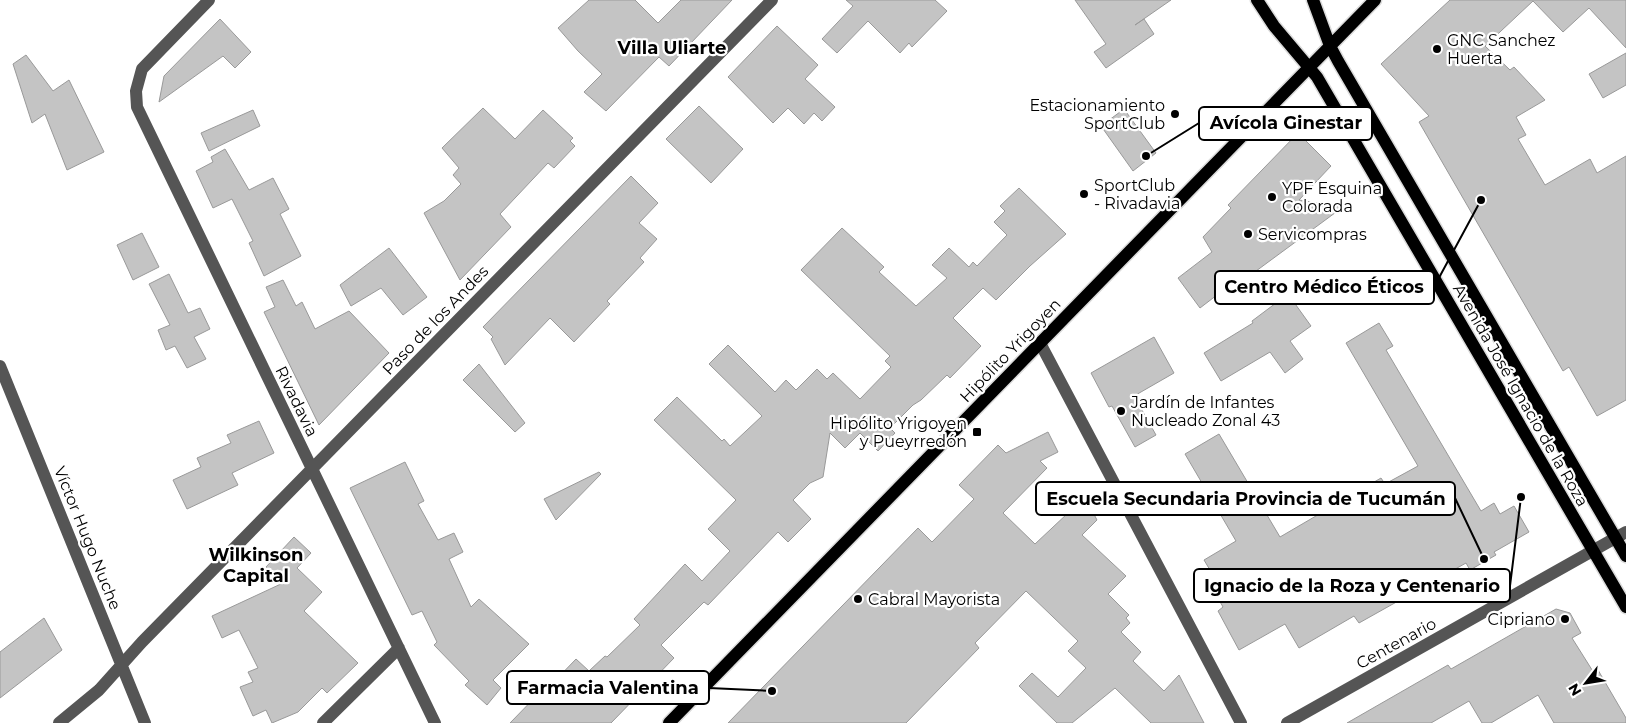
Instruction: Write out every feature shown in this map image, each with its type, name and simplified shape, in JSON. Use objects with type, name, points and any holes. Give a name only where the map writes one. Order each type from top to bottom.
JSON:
[{"type":"main road","name":"Avenida José Ignacio de la Roza","points":[[1257,0],[1274,26],[1317,77],[1626,607]]},
{"type":"main road","name":"Avenida José Ignacio de la Roza","points":[[1313,0],[1330,46],[1621,535],[1626,556]]},
{"type":"main road","name":"Hipólito Yrigoyen","points":[[669,723],[1375,0]]},
{"type":"street","name":"Rivadavia","points":[[209,0],[142,69],[136,91],[137,107],[435,723]]},
{"type":"street","name":"Paso de los Andes","points":[[59,723],[99,690],[142,642],[772,0]]},
{"type":"street","points":[[1040,343],[1241,723]]},
{"type":"street","name":"Víctor Hugo Nuche","points":[[0,366],[145,723]]},
{"type":"street","name":"Centenario","points":[[1287,723],[1621,535]]},
{"type":"street","points":[[324,723],[399,648]]},
{"type":"building","points":[[589,0],[635,0],[658,23],[681,0],[732,0],[669,66],[659,57],[606,111],[584,92],[602,74],[558,28]]},
{"type":"building","points":[[846,0],[935,0],[947,11],[912,47],[909,43],[900,53],[868,21],[837,53],[822,39],[853,6]]},
{"type":"building","points":[[1075,0],[1171,0],[1135,25],[1144,19],[1154,34],[1106,68],[1094,52],[1106,44]]},
{"type":"building","points":[[1450,0],[1626,0],[1626,48],[1589,8],[1563,32],[1533,1],[1485,46],[1510,70],[1514,67],[1545,100],[1516,117],[1526,135],[1518,139],[1545,185],[1590,159],[1597,173],[1626,156],[1626,400],[1597,416],[1569,367],[1563,371],[1419,122],[1429,116],[1381,64]]},
{"type":"building","points":[[220,19],[251,52],[235,68],[223,56],[159,102],[164,76]]},
{"type":"building","points":[[777,26],[818,65],[805,79],[835,107],[822,121],[814,113],[804,124],[788,108],[773,123],[728,77]]},
{"type":"building","points":[[1626,53],[1626,85],[1603,98],[1589,74]]},
{"type":"building","points":[[26,55],[53,91],[69,80],[104,152],[67,170],[45,114],[32,123],[13,64]]},
{"type":"building","points":[[699,106],[743,149],[711,183],[666,139]]},
{"type":"building","points":[[483,108],[515,139],[543,110],[573,138],[570,141],[575,146],[554,168],[548,163],[500,214],[511,227],[460,280],[424,213],[444,201],[461,184],[453,175],[459,168],[442,148]]},
{"type":"building","points":[[1124,109],[1156,153],[1133,171],[1101,126]]},
{"type":"building","points":[[253,110],[260,126],[209,151],[201,133]]},
{"type":"building","points":[[1298,133],[1331,166],[1299,200],[1343,207],[1233,288],[1230,285],[1200,308],[1178,278],[1212,252],[1203,237],[1231,208],[1228,205]]},
{"type":"building","points":[[225,149],[249,190],[273,178],[289,209],[280,214],[301,256],[264,276],[249,243],[253,241],[232,199],[213,208],[196,171],[213,162],[211,157]]},
{"type":"building","points":[[631,176],[658,203],[639,223],[657,239],[640,258],[644,262],[607,301],[610,304],[574,342],[550,318],[505,365],[491,339],[493,337],[483,327]]},
{"type":"building","points":[[1019,188],[1066,234],[996,300],[983,288],[953,318],[981,346],[950,378],[947,375],[890,428],[895,433],[878,451],[860,433],[845,448],[830,433],[823,477],[810,483],[793,500],[811,519],[788,542],[778,532],[708,605],[704,602],[661,645],[674,658],[611,723],[510,723],[548,684],[550,686],[576,659],[589,671],[605,656],[607,657],[640,625],[634,619],[685,564],[702,581],[730,551],[708,529],[736,500],[654,420],[677,397],[722,441],[724,439],[730,446],[762,416],[709,364],[728,345],[775,392],[786,380],[796,390],[817,369],[827,379],[833,373],[860,399],[891,367],[885,361],[890,356],[801,270],[842,228],[884,267],[879,272],[916,306],[947,278],[932,265],[949,248],[969,267],[973,262],[977,266],[1007,235],[994,222],[1005,211],[1000,206]]},
{"type":"building","points":[[142,233],[159,267],[133,280],[117,245]]},
{"type":"building","points":[[389,248],[427,297],[403,315],[381,288],[351,306],[340,285]]},
{"type":"building","points":[[169,274],[188,313],[200,308],[210,329],[194,337],[206,359],[187,368],[175,346],[166,350],[158,330],[170,325],[149,284]]},
{"type":"building","points":[[283,280],[296,306],[302,302],[315,329],[349,311],[389,353],[319,425],[264,312],[275,307],[266,287]]},
{"type":"building","points":[[1288,294],[1311,326],[1290,341],[1303,359],[1285,373],[1270,352],[1221,381],[1204,353],[1253,323],[1252,321]]},
{"type":"building","points":[[1379,323],[1393,346],[1386,350],[1481,511],[1494,503],[1500,514],[1514,506],[1529,532],[1494,552],[1496,555],[1470,570],[1466,563],[1359,623],[1354,616],[1299,648],[1285,624],[1239,650],[1218,611],[1223,607],[1210,584],[1216,580],[1204,560],[1236,541],[1185,454],[1219,434],[1280,537],[1381,478],[1385,484],[1418,466],[1346,343]]},
{"type":"building","points":[[1154,337],[1174,373],[1134,396],[1156,435],[1135,447],[1112,406],[1109,407],[1091,373]]},
{"type":"building","points":[[479,364],[525,423],[515,432],[463,380]]},
{"type":"building","points":[[259,421],[274,453],[232,473],[238,485],[187,509],[173,480],[201,467],[197,458],[231,443],[227,435]]},
{"type":"building","points":[[1048,432],[1058,452],[1040,461],[1047,468],[1003,513],[1035,544],[1085,497],[1097,520],[1082,535],[1126,576],[1108,594],[1129,615],[1126,618],[1130,623],[1121,632],[1141,652],[1133,661],[1164,691],[1179,675],[1204,723],[1151,723],[1115,688],[1072,723],[1057,723],[1019,686],[1032,673],[1058,697],[1086,668],[1068,651],[1078,641],[1026,591],[975,643],[979,648],[906,723],[728,723],[918,528],[932,542],[974,499],[959,485],[998,445],[1006,453]]},
{"type":"building","points":[[405,462],[424,501],[418,504],[438,540],[454,533],[463,552],[449,559],[471,607],[479,599],[529,644],[493,680],[501,688],[487,705],[465,685],[469,681],[434,645],[437,642],[422,611],[412,615],[350,488]]},
{"type":"building","points":[[599,472],[601,474],[556,520],[544,499]]},
{"type":"building","points":[[294,537],[311,553],[297,568],[322,592],[304,611],[358,663],[327,693],[322,688],[298,712],[272,723],[266,710],[253,716],[240,687],[253,682],[248,672],[258,668],[239,630],[222,638],[212,616],[283,583],[266,567]]},
{"type":"building","points":[[1556,609],[1570,613],[1581,633],[1572,638],[1594,673],[1598,670],[1626,718],[1626,723],[1554,723],[1538,695],[1491,723],[1482,723],[1469,701],[1431,723],[1347,723],[1448,665],[1451,669]]},
{"type":"building","points":[[44,618],[62,650],[0,698],[0,652]]},
{"type":"place","name":"GNC Sanchez Huerta","points":[[1437,49]]},
{"type":"place","name":"Estacionamiento SportClub","points":[[1175,114]]},
{"type":"place","name":"Avícola Ginestar","points":[[1146,156]]},
{"type":"place","name":"SportClub - Rivadavia","points":[[1084,194]]},
{"type":"place","name":"YPF Esquina Colorada","points":[[1272,197]]},
{"type":"place","name":"Centro Médico Éticos","points":[[1481,200]]},
{"type":"place","name":"Servicompras","points":[[1248,234]]},
{"type":"place","name":"Jardín de Infantes Nucleado Zonal 43","points":[[1121,411]]},
{"type":"place","name":"Hipólito Yrigoyen y Pueyrredón","points":[[977,432]]},
{"type":"place","name":"Ignacio de la Roza y Centenario","points":[[1521,497]]},
{"type":"place","name":"Escuela Secundaria Provincia de Tucumán","points":[[1484,559]]},
{"type":"place","name":"Cabral Mayorista","points":[[858,599]]},
{"type":"place","name":"Cipriano","points":[[1565,619]]},
{"type":"place","name":"Farmacia Valentina","points":[[772,691]]},
{"type":"district","name":"Villa Uliarte","points":[[672,48]]},
{"type":"district","name":"Wilkinson Capital","points":[[256,565]]}]
